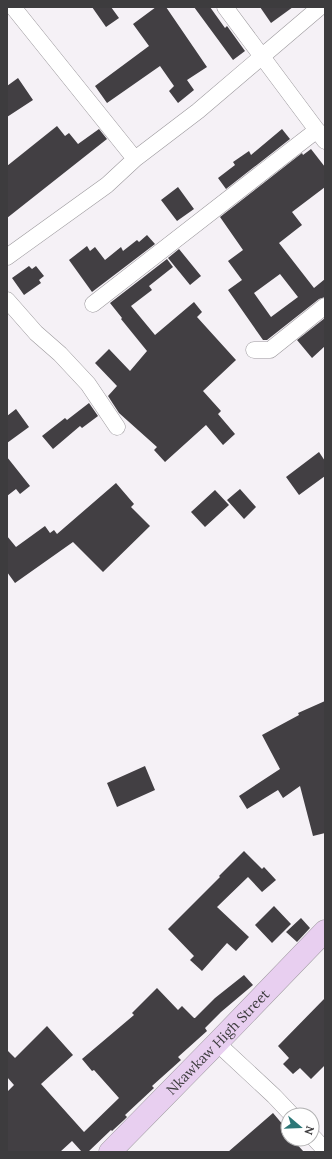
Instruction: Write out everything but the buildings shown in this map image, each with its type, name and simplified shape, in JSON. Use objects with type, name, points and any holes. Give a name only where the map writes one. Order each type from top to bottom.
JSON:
[{"type":"main road","name":"Nkawkaw High Street","points":[[110,1152],[217,1043],[322,942]]},
{"type":"street","points":[[13,7],[135,159]]},
{"type":"street","points":[[93,304],[321,136],[225,7]]},
{"type":"street","points":[[7,257],[107,185],[135,159],[198,111],[320,7]]},
{"type":"street","points":[[7,300],[36,333],[60,354],[88,384],[117,427]]},
{"type":"street","points":[[254,350],[270,350],[325,306]]},
{"type":"street","points":[[217,1043],[284,1107]]}]
